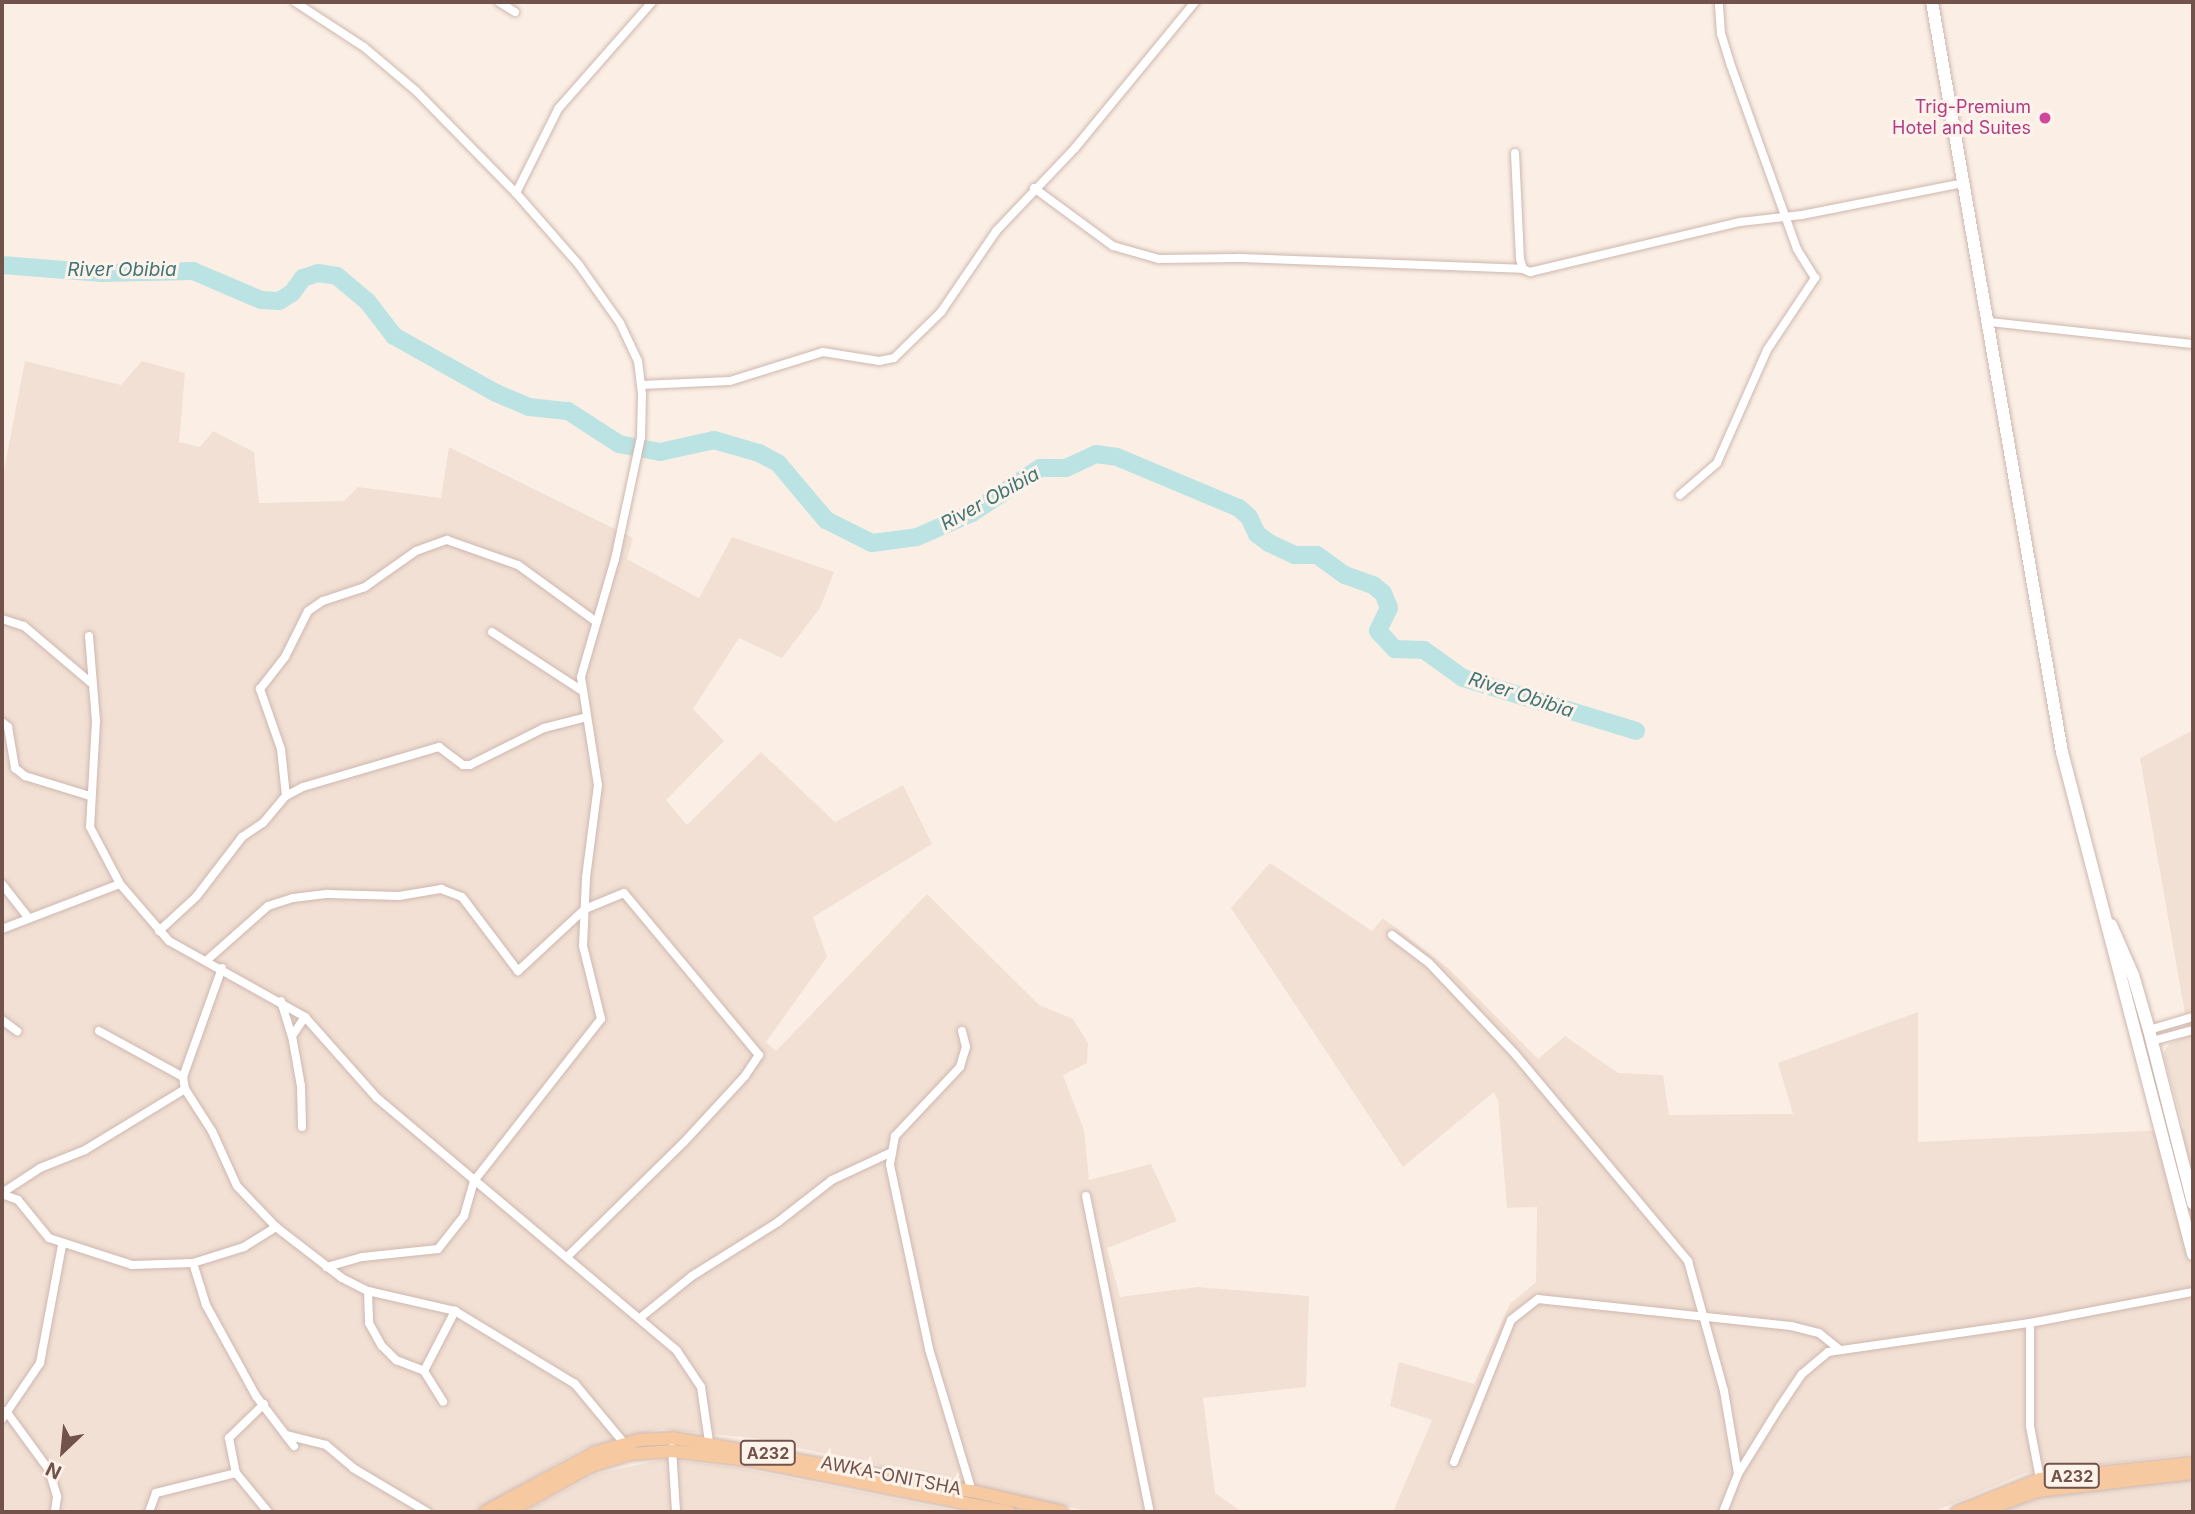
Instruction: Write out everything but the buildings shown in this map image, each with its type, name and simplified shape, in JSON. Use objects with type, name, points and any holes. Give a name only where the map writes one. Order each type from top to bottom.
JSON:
[{"type":"main road","points":[[1932,2],[1989,322],[2043,662],[2101,906],[2193,1254]]},
{"type":"main road","points":[[2101,906],[2122,947],[2151,1036],[2193,1203]]},
{"type":"main road","name":"AWKA-ONITSHA","points":[[485,1512],[558,1469],[624,1443],[709,1442],[972,1491],[1062,1512]]},
{"type":"main road","name":"AWKA-ONITSHA","points":[[508,1512],[591,1466],[673,1444],[1009,1512]]},
{"type":"main road","name":"A232","points":[[1957,1512],[2040,1479],[2193,1463]]},
{"type":"main road","name":"A232","points":[[1979,1512],[2037,1491],[2193,1474]]},
{"type":"street","points":[[295,2],[365,47],[416,90],[516,193],[579,265],[620,323],[638,361],[641,385],[640,436],[635,463],[615,559],[594,621],[581,690],[598,785],[584,909],[583,946],[601,1019],[474,1181],[464,1216],[438,1249],[362,1257],[326,1267]]},
{"type":"street","points":[[499,2],[515,12]]},
{"type":"street","points":[[516,193],[558,109],[652,2]]},
{"type":"street","points":[[641,385],[730,381],[823,352],[879,361],[894,358],[940,313],[997,230],[1034,188],[1075,148],[1195,2]]},
{"type":"street","points":[[1679,495],[1717,463],[1767,350],[1812,288],[1815,278],[1786,217],[1721,34],[1720,2]]},
{"type":"street","points":[[1515,153],[1523,269]]},
{"type":"street","points":[[1034,188],[1113,246],[1159,260],[1239,258],[1540,271],[1740,222],[1786,217],[1964,183]]},
{"type":"street","points":[[1989,322],[2193,344]]},
{"type":"street","points":[[286,796],[281,749],[260,689],[285,657],[308,611],[323,601],[365,587],[416,551],[447,540],[518,565],[594,621]]},
{"type":"street","points":[[2,619],[24,626],[90,682]]},
{"type":"street","points":[[492,632],[581,690]]},
{"type":"street","points":[[89,636],[90,682],[96,722],[90,827],[119,876],[120,884],[159,931],[206,961],[281,1000],[305,1017],[350,1072],[474,1181],[568,1256],[677,1351],[696,1376],[707,1404],[709,1442]]},
{"type":"street","points":[[159,931],[286,796],[406,753],[439,747],[463,765],[470,765],[544,728],[587,717]]},
{"type":"street","points":[[2,722],[8,727],[15,768],[25,776],[90,796]]},
{"type":"street","points":[[2,884],[27,916]]},
{"type":"street","points":[[2,929],[27,916],[120,884]]},
{"type":"street","points":[[206,961],[259,913],[293,898],[328,894],[399,896],[441,889],[462,897],[518,971],[584,909],[624,893],[759,1055],[745,1076],[684,1142],[568,1256]]},
{"type":"street","points":[[1392,935],[1429,963],[1515,1054],[1674,1239],[1688,1261],[1706,1317],[1738,1474]]},
{"type":"street","points":[[222,968],[197,1028],[183,1077],[185,1089],[212,1131],[237,1186],[276,1227],[326,1267],[369,1292],[455,1311],[575,1384],[624,1443]]},
{"type":"street","points":[[281,1000],[292,1036],[301,1086],[302,1127]]},
{"type":"street","points":[[292,1036],[305,1017]]},
{"type":"street","points":[[2151,1036],[2193,1017]]},
{"type":"street","points":[[2,1020],[17,1031]]},
{"type":"street","points":[[2151,1036],[2193,1030]]},
{"type":"street","points":[[99,1031],[183,1077]]},
{"type":"street","points":[[962,1031],[966,1046],[960,1067],[895,1136],[892,1188],[914,1292],[972,1491]]},
{"type":"street","points":[[2,1193],[40,1168],[85,1150],[185,1089]]},
{"type":"street","points":[[640,1318],[691,1276],[778,1222],[832,1180],[892,1152]]},
{"type":"street","points":[[2,1193],[18,1200],[49,1238],[62,1245],[132,1265],[192,1263],[244,1247],[276,1227]]},
{"type":"street","points":[[1086,1196],[1150,1512]]},
{"type":"street","points":[[55,1512],[57,1497],[49,1470],[4,1415],[40,1363],[62,1245]]},
{"type":"street","points":[[192,1263],[206,1305],[264,1404],[294,1446]]},
{"type":"street","points":[[369,1292],[369,1323],[382,1346],[396,1360],[424,1371],[443,1401]]},
{"type":"street","points":[[1723,1512],[1738,1474],[1802,1374],[1817,1359],[1839,1349],[2030,1323],[2193,1292]]},
{"type":"street","points":[[1454,1462],[1511,1320],[1538,1299],[1800,1329],[1819,1333],[1839,1349]]},
{"type":"street","points":[[424,1371],[455,1311]]},
{"type":"street","points":[[2030,1323],[2030,1426],[2040,1479]]},
{"type":"street","points":[[264,1404],[229,1438],[236,1474],[268,1512]]},
{"type":"street","points":[[286,1435],[326,1445],[353,1468],[427,1512]]},
{"type":"street","points":[[673,1444],[676,1512]]},
{"type":"street","points":[[149,1512],[156,1493],[236,1474]]},
{"type":"shaded area","points":[[25,361],[121,385],[142,361],[185,373],[179,442],[200,447],[213,431],[254,452],[259,503],[344,501],[358,487],[441,498],[449,447],[633,538],[627,559],[699,598],[732,537],[834,572],[820,608],[782,658],[739,638],[693,709],[724,741],[666,800],[687,825],[761,752],[835,822],[903,785],[932,844],[813,917],[827,957],[766,1042],[776,1051],[927,894],[1039,1005],[1073,1019],[1088,1043],[1087,1063],[1063,1075],[1084,1130],[1089,1180],[1151,1164],[1177,1221],[1107,1248],[1120,1297],[1197,1287],[1309,1296],[1306,1387],[1203,1398],[1215,1493],[1242,1512],[1092,1512],[753,1438],[661,1429],[584,1448],[474,1512],[2,1512],[2,480]]},
{"type":"shaded area","points":[[2193,730],[2193,1454],[2025,1473],[1933,1512],[1393,1512],[1432,1420],[1390,1406],[1399,1362],[1474,1384],[1510,1304],[1536,1282],[1537,1207],[1507,1208],[1498,1101],[1494,1092],[1403,1167],[1231,908],[1270,863],[1372,931],[1383,918],[1449,969],[1538,1059],[1565,1036],[1618,1073],[1663,1075],[1669,1115],[1793,1114],[1778,1063],[1918,1012],[1918,1142],[2184,1129],[2163,1054],[2169,1044],[2189,1036],[2140,758]]},
{"type":"shaded area","points":[[666,1459],[740,1468],[961,1512],[525,1512],[595,1474]]},
{"type":"shaded area","points":[[2193,1478],[2193,1512],[2000,1512],[2037,1498]]},
{"type":"waterway","name":"River Obibia","points":[[2,265],[102,273],[193,271],[261,300],[279,301],[292,293],[303,278],[318,273],[337,276],[367,301],[394,336],[496,393],[529,407],[568,411],[619,444],[660,452],[714,440],[759,453],[778,463],[826,520],[872,543],[917,537],[972,513],[1040,468],[1066,468],[1096,454],[1117,457],[1239,508],[1249,517],[1257,534],[1269,543],[1295,555],[1317,555],[1345,575],[1373,585],[1383,593],[1389,608],[1378,631],[1395,649],[1424,650],[1463,678],[1636,731]]},
{"type":"place","name":"Trig-Premium Hotel and Suites","points":[[2045,118]]}]
